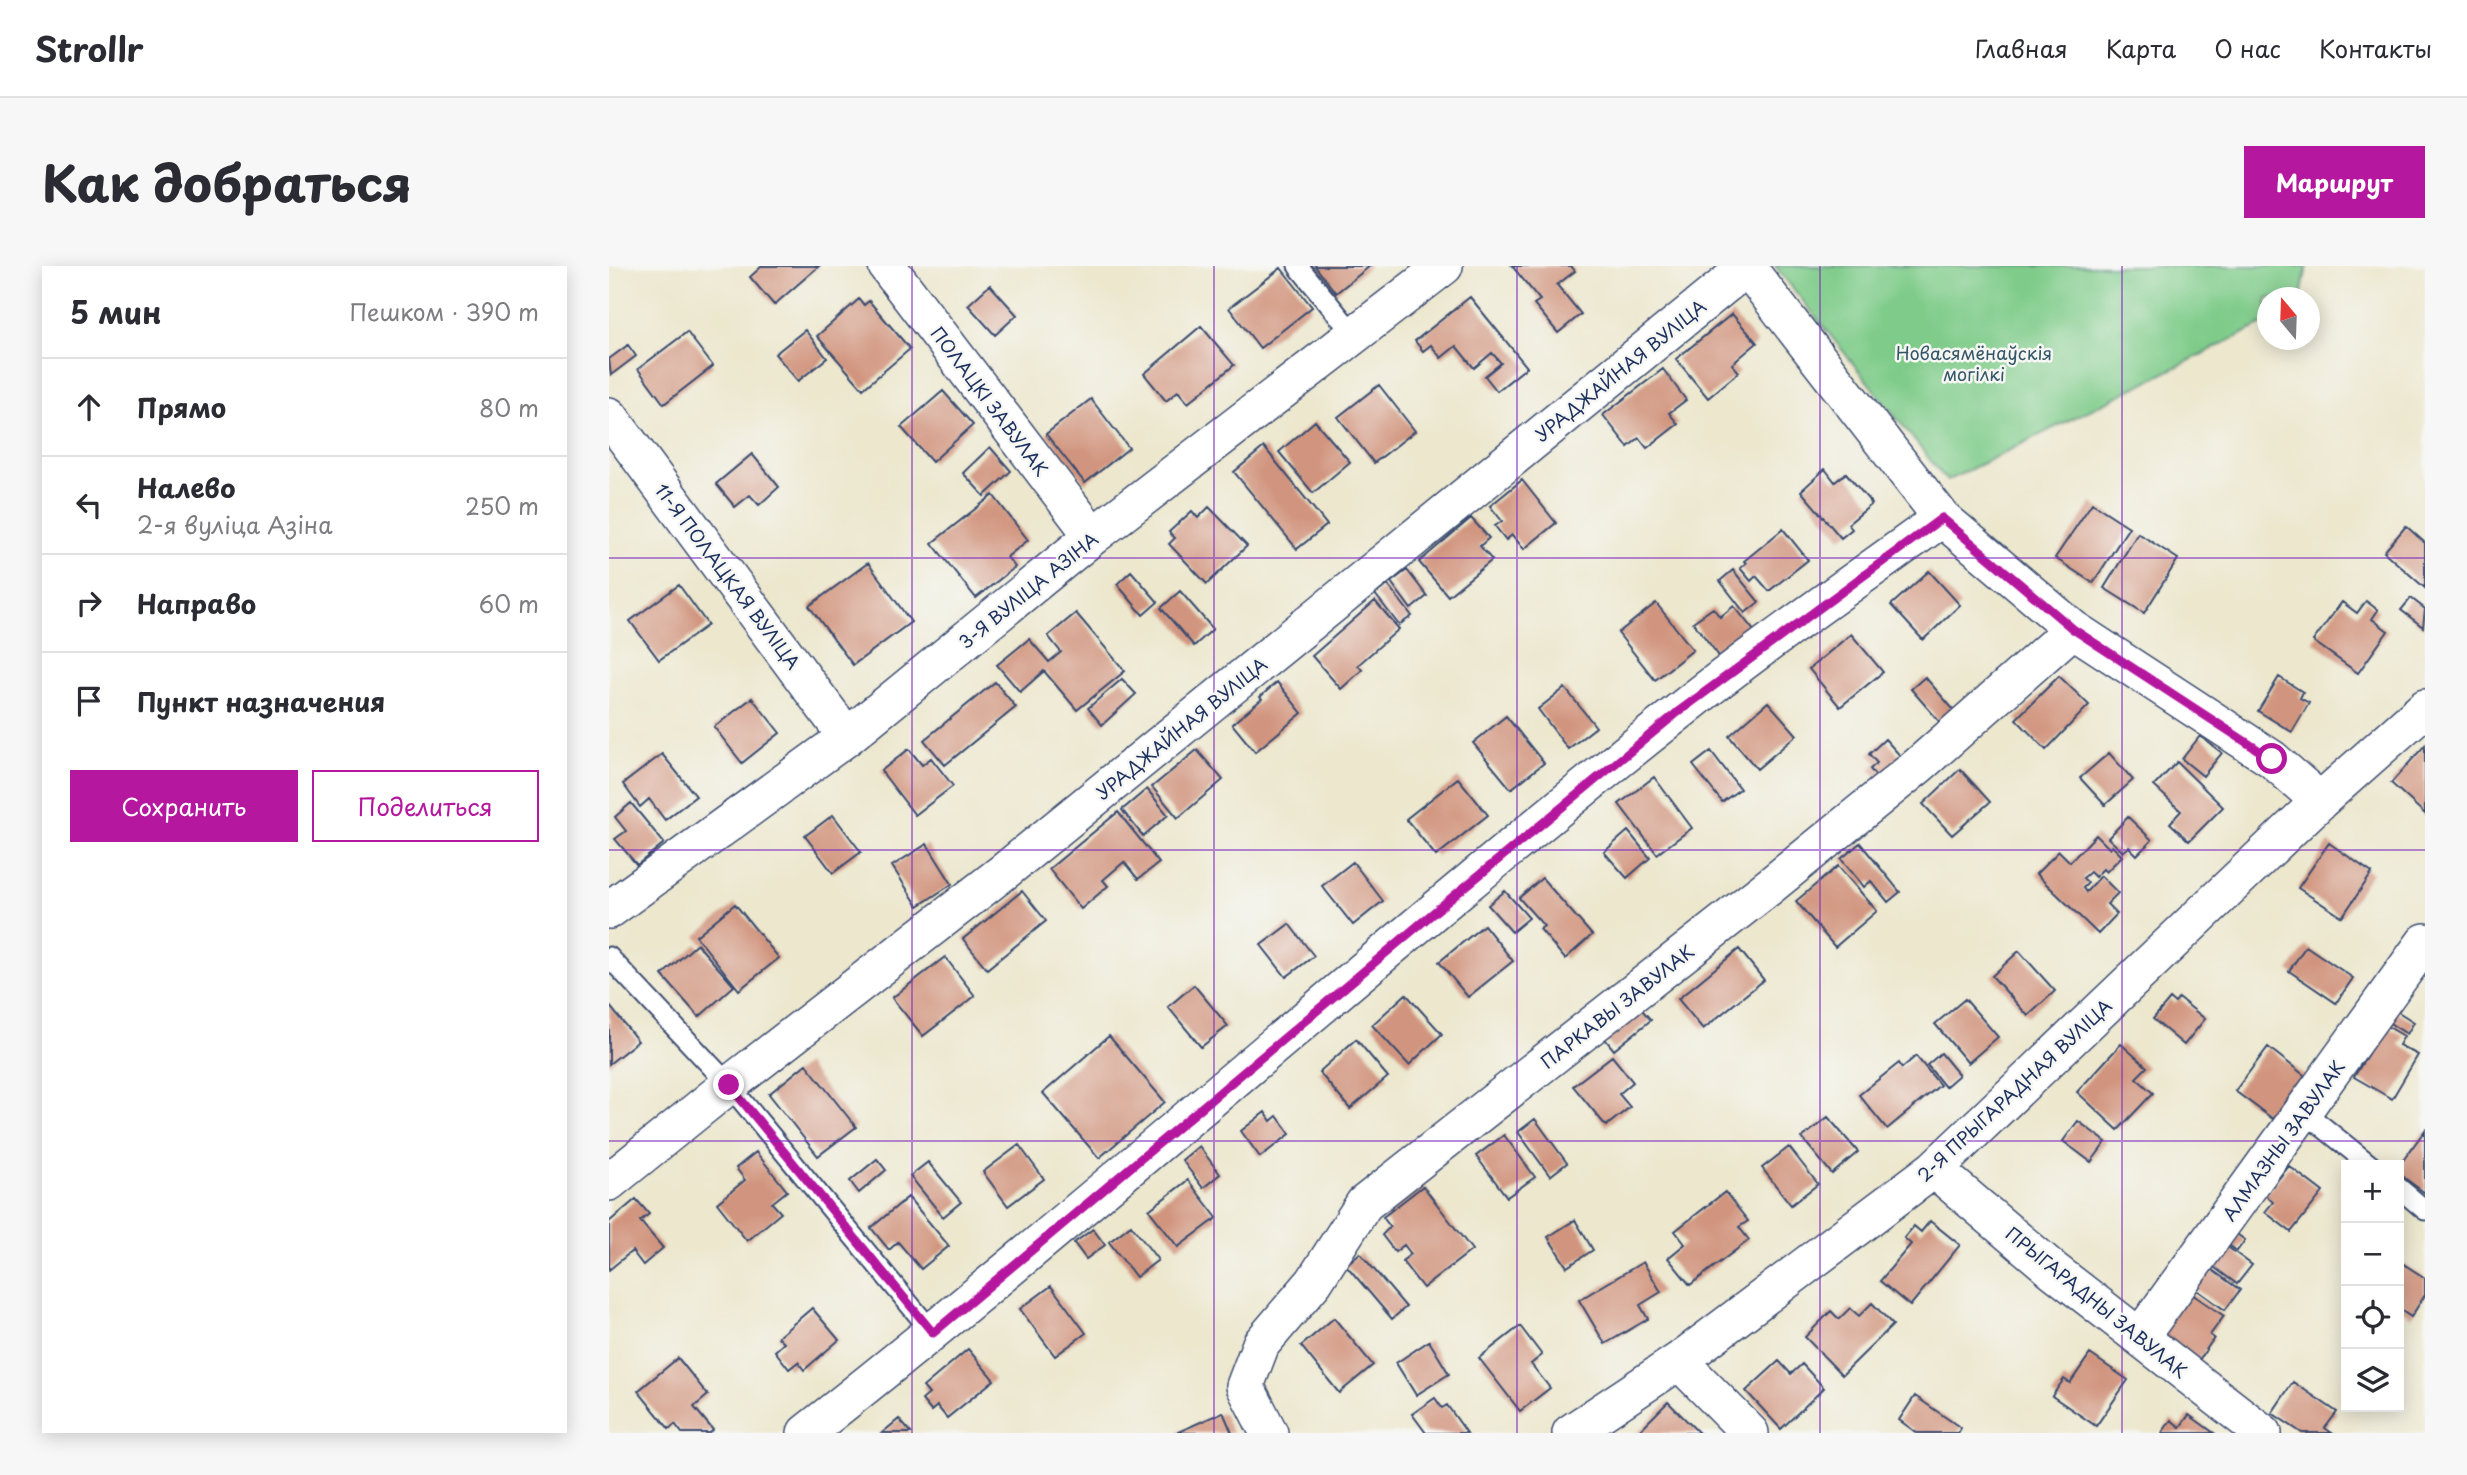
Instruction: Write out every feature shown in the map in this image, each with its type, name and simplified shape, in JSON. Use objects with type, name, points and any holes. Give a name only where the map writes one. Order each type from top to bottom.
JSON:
[{"type":"street","name":"ПОЛАЦКІ ЗАВУЛАК","points":[[887,266],[1093,536]]},
{"type":"street","name":"3-Я ВУЛІЦА АЗІНА","points":[[609,910],[848,737],[1093,536],[1444,266]]},
{"type":"street","points":[[1746,266],[1942,518],[2073,629],[2272,759],[2320,801]]},
{"type":"street","name":"УРАДЖАЙНАЯ ВУЛІЦА","points":[[609,1182],[729,1085],[1006,870],[1746,266]]},
{"type":"street","name":"11-Я ПОЛАЦКАЯ ВУЛІЦА","points":[[609,416],[848,737]]},
{"type":"street","points":[[806,1433],[933,1333],[1678,712],[1942,518]]},
{"type":"street","name":"ПАРКАВЫ ЗАВУЛАК","points":[[1269,1433],[1245,1386],[1261,1344],[1314,1283],[1364,1204],[1770,886],[1919,765],[2073,629]]},
{"type":"street","name":"2-Я ПРЫГАРАДНАЯ ВУЛІЦА","points":[[1571,1433],[1679,1361],[1934,1168],[2320,801],[2425,708]]},
{"type":"street","name":"АЛМАЗНЫ ЗАВУЛАК","points":[[2140,1337],[2425,942]]},
{"type":"street","name":"ПРЫГАРАДНЫ ЗАВУЛАК","points":[[1934,1168],[2053,1270],[2263,1433]]},
{"type":"street","points":[[1679,1361],[1750,1433]]},
{"type":"lane","points":[[1298,266],[1355,336]]},
{"type":"lane","points":[[609,957],[729,1085],[933,1333]]},
{"type":"lane","points":[[2303,1111],[2364,1160]]},
{"type":"lane","points":[[2404,1192],[2425,1210]]},
{"type":"green space","name":"Новасямёнаўскія могілкі","points":[[1775,266],[2307,266],[2303,287],[2257,287],[2257,327],[1947,481]]},
{"type":"building","points":[[762,266],[819,266],[774,305],[750,277]]},
{"type":"building","points":[[1315,266],[1370,266],[1336,293]]},
{"type":"building","points":[[1512,266],[1571,266],[1575,271],[1557,285],[1581,314],[1558,333],[1534,304],[1540,300]]},
{"type":"building","points":[[1281,268],[1312,307],[1260,348],[1229,308]]},
{"type":"building","points":[[990,285],[1017,315],[995,335],[968,305]]},
{"type":"building","points":[[1470,297],[1527,367],[1497,391],[1485,376],[1501,363],[1492,353],[1474,368],[1456,346],[1441,358],[1431,345],[1423,351],[1415,341]]},
{"type":"building","points":[[859,299],[864,305],[869,301],[910,349],[863,389],[817,336]]},
{"type":"building","points":[[1732,314],[1757,343],[1732,364],[1739,372],[1708,398],[1676,359]]},
{"type":"building","points":[[1201,326],[1234,365],[1188,403],[1178,391],[1166,401],[1144,374]]},
{"type":"building","points":[[805,330],[827,358],[798,381],[775,354]]},
{"type":"building","points":[[687,332],[713,366],[664,404],[638,369]]},
{"type":"building","points":[[628,345],[636,356],[611,375],[609,359]]},
{"type":"building","points":[[1663,369],[1686,400],[1669,413],[1678,424],[1647,448],[1639,438],[1628,447],[1603,415]]},
{"type":"building","points":[[1379,385],[1415,431],[1374,463],[1338,417]]},
{"type":"building","points":[[943,391],[973,425],[932,462],[901,427]]},
{"type":"building","points":[[1091,399],[1129,448],[1085,483],[1046,434]]},
{"type":"building","points":[[1315,421],[1350,462],[1313,493],[1279,452]]},
{"type":"building","points":[[990,447],[1011,471],[984,496],[963,473]]},
{"type":"building","points":[[1264,447],[1327,525],[1297,549],[1234,472]]},
{"type":"building","points":[[752,454],[779,487],[759,505],[750,495],[735,507],[716,484]]},
{"type":"building","points":[[1825,469],[1835,482],[1846,473],[1872,504],[1848,524],[1852,529],[1841,538],[1801,491]]},
{"type":"building","points":[[1522,480],[1556,523],[1524,549],[1512,535],[1506,540],[1495,526],[1502,521],[1490,506]]},
{"type":"building","points":[[993,495],[1028,540],[1007,557],[1015,567],[976,598],[932,543]]},
{"type":"building","points":[[2092,503],[2129,527],[2093,583],[2055,558]]},
{"type":"building","points":[[1209,507],[1247,546],[1207,584],[1169,544],[1175,538],[1169,532],[1192,511],[1198,518]]},
{"type":"building","points":[[1471,518],[1489,538],[1480,546],[1492,560],[1448,596],[1419,562]]},
{"type":"building","points":[[2406,526],[2425,543],[2425,588],[2384,552]]},
{"type":"building","points":[[1783,529],[1808,560],[1769,591],[1756,576],[1751,581],[1740,568],[1746,563],[1744,561]]},
{"type":"building","points":[[2138,533],[2178,559],[2144,613],[2104,588]]},
{"type":"building","points":[[868,563],[911,622],[853,665],[809,606]]},
{"type":"building","points":[[1407,570],[1427,596],[1411,609],[1391,582]]},
{"type":"building","points":[[1733,570],[1759,602],[1745,613],[1720,581]]},
{"type":"building","points":[[1131,571],[1158,602],[1143,615],[1117,584]]},
{"type":"building","points":[[1929,571],[1960,605],[1923,640],[1891,605]]},
{"type":"building","points":[[679,585],[708,625],[659,660],[630,621]]},
{"type":"building","points":[[1388,585],[1412,616],[1399,625],[1375,594]]},
{"type":"building","points":[[1180,591],[1213,629],[1194,646],[1161,608]]},
{"type":"building","points":[[2411,598],[2425,609],[2423,627],[2401,610]]},
{"type":"building","points":[[1375,601],[1399,629],[1358,665],[1362,670],[1341,689],[1312,656]]},
{"type":"building","points":[[2366,601],[2378,610],[2372,619],[2388,631],[2358,673],[2313,641],[2342,602],[2357,613]]},
{"type":"building","points":[[1656,603],[1693,650],[1655,680],[1618,633]]},
{"type":"building","points":[[1734,606],[1754,631],[1722,660],[1693,622],[1713,608],[1720,617]]},
{"type":"building","points":[[1076,613],[1125,671],[1077,710],[1044,671],[1020,692],[997,665],[1029,639],[1049,662],[1061,652],[1048,636]]},
{"type":"building","points":[[1851,634],[1883,672],[1840,707],[1809,669]]},
{"type":"building","points":[[2059,676],[2089,705],[2046,750],[2016,719]]},
{"type":"building","points":[[1925,677],[1959,716],[1945,728],[1911,689]]},
{"type":"building","points":[[2279,677],[2303,692],[2300,698],[2309,703],[2292,732],[2258,711]]},
{"type":"building","points":[[1122,679],[1136,694],[1102,725],[1088,708]]},
{"type":"building","points":[[995,682],[1016,707],[945,765],[924,740]]},
{"type":"building","points":[[1277,682],[1302,713],[1255,752],[1232,724],[1262,699],[1260,697]]},
{"type":"building","points":[[1565,688],[1596,727],[1568,749],[1538,709]]},
{"type":"building","points":[[752,698],[780,733],[742,763],[714,727]]},
{"type":"building","points":[[1768,702],[1797,735],[1757,769],[1729,736]]},
{"type":"building","points":[[1506,716],[1544,763],[1511,789],[1473,743]]},
{"type":"building","points":[[2200,736],[2222,753],[2203,776],[2182,759]]},
{"type":"building","points":[[1885,739],[1904,760],[1880,781],[1870,769],[1877,763],[1869,754]]},
{"type":"building","points":[[2425,745],[2425,814],[2391,783]]},
{"type":"building","points":[[909,749],[922,765],[931,758],[953,786],[915,815],[881,771]]},
{"type":"building","points":[[1197,750],[1223,780],[1178,818],[1152,787]]},
{"type":"building","points":[[1711,751],[1740,789],[1722,802],[1693,765]]},
{"type":"building","points":[[2109,753],[2133,780],[2105,805],[2080,778]]},
{"type":"building","points":[[662,754],[696,796],[665,820],[649,799],[640,807],[623,784]]},
{"type":"building","points":[[2177,762],[2223,807],[2189,841],[2170,823],[2181,811],[2154,786]]},
{"type":"building","points":[[1960,769],[1990,802],[1952,835],[1923,804]]},
{"type":"building","points":[[1654,777],[1692,828],[1657,854],[1619,804]]},
{"type":"building","points":[[1458,778],[1488,815],[1436,856],[1406,819]]},
{"type":"building","points":[[1147,789],[1168,815],[1143,836],[1122,810]]},
{"type":"building","points":[[631,803],[664,843],[637,865],[615,839],[626,831],[615,817]]},
{"type":"building","points":[[1118,812],[1159,863],[1138,879],[1124,862],[1103,880],[1108,886],[1081,909],[1049,869]]},
{"type":"building","points":[[833,815],[861,852],[833,873],[805,836]]},
{"type":"building","points":[[2128,817],[2152,840],[2137,855],[2129,847],[2123,852],[2108,838]]},
{"type":"building","points":[[1628,831],[1650,858],[1627,878],[1604,852]]},
{"type":"building","points":[[2096,835],[2122,856],[2106,872],[2103,869],[2095,877],[2090,872],[2083,878],[2088,883],[2083,888],[2086,892],[2101,876],[2118,893],[2107,904],[2117,914],[2098,934],[2036,874],[2059,851],[2070,862]]},
{"type":"building","points":[[1860,843],[1900,892],[1888,902],[1871,881],[1864,887],[1841,859]]},
{"type":"building","points":[[2329,843],[2372,873],[2342,917],[2298,888]]},
{"type":"building","points":[[927,844],[952,884],[918,906],[892,866]]},
{"type":"building","points":[[1353,862],[1383,901],[1353,925],[1322,886]]},
{"type":"building","points":[[1838,866],[1877,911],[1835,947],[1796,901]]},
{"type":"building","points":[[1542,878],[1592,935],[1565,959],[1540,929],[1544,926],[1519,898]]},
{"type":"building","points":[[1022,891],[1046,921],[987,969],[963,939]]},
{"type":"building","points":[[1505,891],[1529,918],[1512,932],[1488,905]]},
{"type":"building","points":[[735,904],[779,958],[739,990],[696,936]]},
{"type":"building","points":[[1289,924],[1314,956],[1286,977],[1261,945]]},
{"type":"building","points":[[1484,925],[1513,961],[1468,997],[1439,962]]},
{"type":"building","points":[[697,944],[734,986],[699,1017],[662,975]]},
{"type":"building","points":[[2306,946],[2353,978],[2336,1003],[2289,971]]},
{"type":"building","points":[[1739,949],[1764,980],[1703,1029],[1678,999]]},
{"type":"building","points":[[2019,951],[2055,991],[2028,1016],[1992,976]]},
{"type":"building","points":[[945,957],[975,996],[923,1036],[892,998]]},
{"type":"building","points":[[1194,985],[1228,1026],[1201,1047],[1168,1007]]},
{"type":"building","points":[[1406,994],[1442,1034],[1409,1065],[1372,1025]]},
{"type":"building","points":[[2179,998],[2205,1019],[2184,1045],[2153,1019],[2170,999],[2175,1003]]},
{"type":"building","points":[[1965,999],[1998,1037],[1968,1063],[1935,1024]]},
{"type":"building","points":[[609,1005],[638,1041],[609,1064]]},
{"type":"building","points":[[2392,1008],[2414,1022],[2407,1034],[2385,1020]]},
{"type":"building","points":[[1641,1009],[1651,1020],[1614,1050],[1605,1039]]},
{"type":"building","points":[[2385,1025],[2404,1036],[2399,1045],[2418,1055],[2392,1099],[2354,1077]]},
{"type":"building","points":[[1109,1036],[1165,1102],[1099,1158],[1043,1093]]},
{"type":"building","points":[[1356,1039],[1388,1077],[1350,1109],[1319,1072]]},
{"type":"building","points":[[2121,1044],[2147,1067],[2136,1078],[2153,1093],[2118,1130],[2077,1092]]},
{"type":"building","points":[[2268,1047],[2305,1076],[2273,1119],[2235,1091]]},
{"type":"building","points":[[1941,1053],[1959,1075],[1945,1087],[1927,1065]]},
{"type":"building","points":[[1612,1056],[1633,1082],[1619,1094],[1630,1107],[1606,1126],[1573,1086]]},
{"type":"building","points":[[1916,1056],[1940,1085],[1887,1129],[1859,1095],[1899,1063],[1902,1068]]},
{"type":"building","points":[[806,1064],[856,1127],[818,1156],[769,1094]]},
{"type":"building","points":[[1265,1112],[1271,1121],[1277,1116],[1290,1134],[1260,1157],[1241,1131]]},
{"type":"building","points":[[1828,1117],[1858,1152],[1832,1174],[1802,1138]]},
{"type":"building","points":[[1535,1119],[1567,1163],[1550,1176],[1518,1132]]},
{"type":"building","points":[[2078,1121],[2106,1142],[2091,1162],[2063,1141]]},
{"type":"building","points":[[2425,1130],[2425,1193],[2404,1178],[2403,1160]]},
{"type":"building","points":[[1504,1135],[1535,1177],[1507,1197],[1476,1156]]},
{"type":"building","points":[[1019,1145],[1044,1179],[1008,1206],[983,1172]]},
{"type":"building","points":[[1199,1146],[1220,1174],[1203,1188],[1182,1160]]},
{"type":"building","points":[[1789,1147],[1818,1184],[1791,1205],[1762,1168]]},
{"type":"building","points":[[756,1152],[787,1191],[772,1203],[781,1213],[747,1241],[717,1203],[745,1180],[736,1168]]},
{"type":"building","points":[[877,1159],[886,1170],[859,1193],[850,1181]]},
{"type":"building","points":[[928,1162],[961,1202],[943,1217],[910,1176]]},
{"type":"building","points":[[2289,1166],[2323,1192],[2291,1232],[2265,1212],[2273,1202],[2265,1195]]},
{"type":"building","points":[[1188,1180],[1217,1218],[1178,1247],[1149,1210]]},
{"type":"building","points":[[1423,1186],[1472,1250],[1423,1288],[1402,1261],[1411,1254],[1404,1245],[1395,1252],[1382,1235],[1390,1227],[1383,1217]]},
{"type":"building","points":[[1725,1192],[1748,1221],[1739,1227],[1749,1240],[1690,1285],[1668,1258],[1685,1244],[1675,1231]]},
{"type":"building","points":[[908,1197],[949,1246],[921,1269],[898,1242],[889,1250],[871,1228]]},
{"type":"building","points":[[636,1199],[649,1214],[640,1221],[663,1248],[643,1265],[632,1251],[609,1270],[609,1222]]},
{"type":"building","points":[[1575,1220],[1593,1250],[1567,1267],[1548,1237]]},
{"type":"building","points":[[1930,1221],[1960,1245],[1910,1306],[1880,1281],[1911,1244],[1904,1238],[1914,1226],[1921,1232]]},
{"type":"building","points":[[2223,1224],[2245,1240],[2237,1251],[2215,1235]]},
{"type":"building","points":[[1131,1225],[1158,1260],[1136,1277],[1109,1242]]},
{"type":"building","points":[[1093,1229],[1105,1245],[1086,1259],[1074,1243]]},
{"type":"building","points":[[2225,1245],[2252,1265],[2237,1284],[2211,1265]]},
{"type":"building","points":[[1360,1253],[1406,1307],[1392,1319],[1346,1265]]},
{"type":"building","points":[[1643,1262],[1661,1292],[1640,1305],[1648,1319],[1605,1344],[1579,1300]]},
{"type":"building","points":[[2404,1264],[2425,1278],[2425,1295],[2411,1317],[2404,1312]]},
{"type":"building","points":[[2208,1267],[2240,1290],[2225,1310],[2193,1287]]},
{"type":"building","points":[[1051,1286],[1086,1333],[1055,1356],[1020,1309]]},
{"type":"building","points":[[2189,1292],[2224,1316],[2210,1335],[2214,1338],[2197,1363],[2158,1335]]},
{"type":"building","points":[[1872,1303],[1893,1325],[1842,1375],[1805,1337],[1831,1311],[1839,1319],[1850,1308],[1859,1316]]},
{"type":"building","points":[[812,1308],[839,1340],[804,1370],[798,1362],[789,1369],[775,1351],[784,1343],[778,1337]]},
{"type":"building","points":[[1334,1318],[1373,1365],[1339,1393],[1301,1346]]},
{"type":"building","points":[[1520,1326],[1542,1355],[1531,1364],[1550,1388],[1520,1411],[1479,1358]]},
{"type":"building","points":[[1429,1341],[1449,1374],[1416,1395],[1396,1363]]},
{"type":"building","points":[[968,1349],[994,1380],[947,1418],[937,1406],[931,1411],[922,1400],[929,1394],[923,1387]]},
{"type":"building","points":[[2090,1354],[2128,1380],[2096,1426],[2052,1396],[2064,1379],[2070,1383]]},
{"type":"building","points":[[678,1358],[708,1395],[694,1407],[713,1430],[710,1433],[682,1433],[675,1424],[669,1429],[638,1391]]},
{"type":"building","points":[[1779,1361],[1791,1374],[1802,1364],[1824,1388],[1781,1429],[1746,1391]]},
{"type":"building","points":[[2293,1382],[2337,1412],[2325,1428],[2332,1433],[2302,1433],[2272,1413]]},
{"type":"building","points":[[1915,1396],[1961,1428],[1958,1433],[1917,1433],[1899,1420]]},
{"type":"building","points":[[1435,1398],[1442,1408],[1447,1405],[1467,1433],[1426,1433],[1412,1414]]},
{"type":"building","points":[[1668,1402],[1699,1433],[1637,1433]]},
{"type":"building","points":[[1223,1412],[1232,1433],[1176,1433]]},
{"type":"building","points":[[2189,1415],[2214,1433],[2162,1433],[2171,1420],[2180,1427]]},
{"type":"building","points":[[899,1419],[911,1433],[882,1433]]},
{"type":"route","points":[[729,1085],[933,1333],[1438,909],[1678,712],[1942,518],[2073,629],[2272,759]]}]
